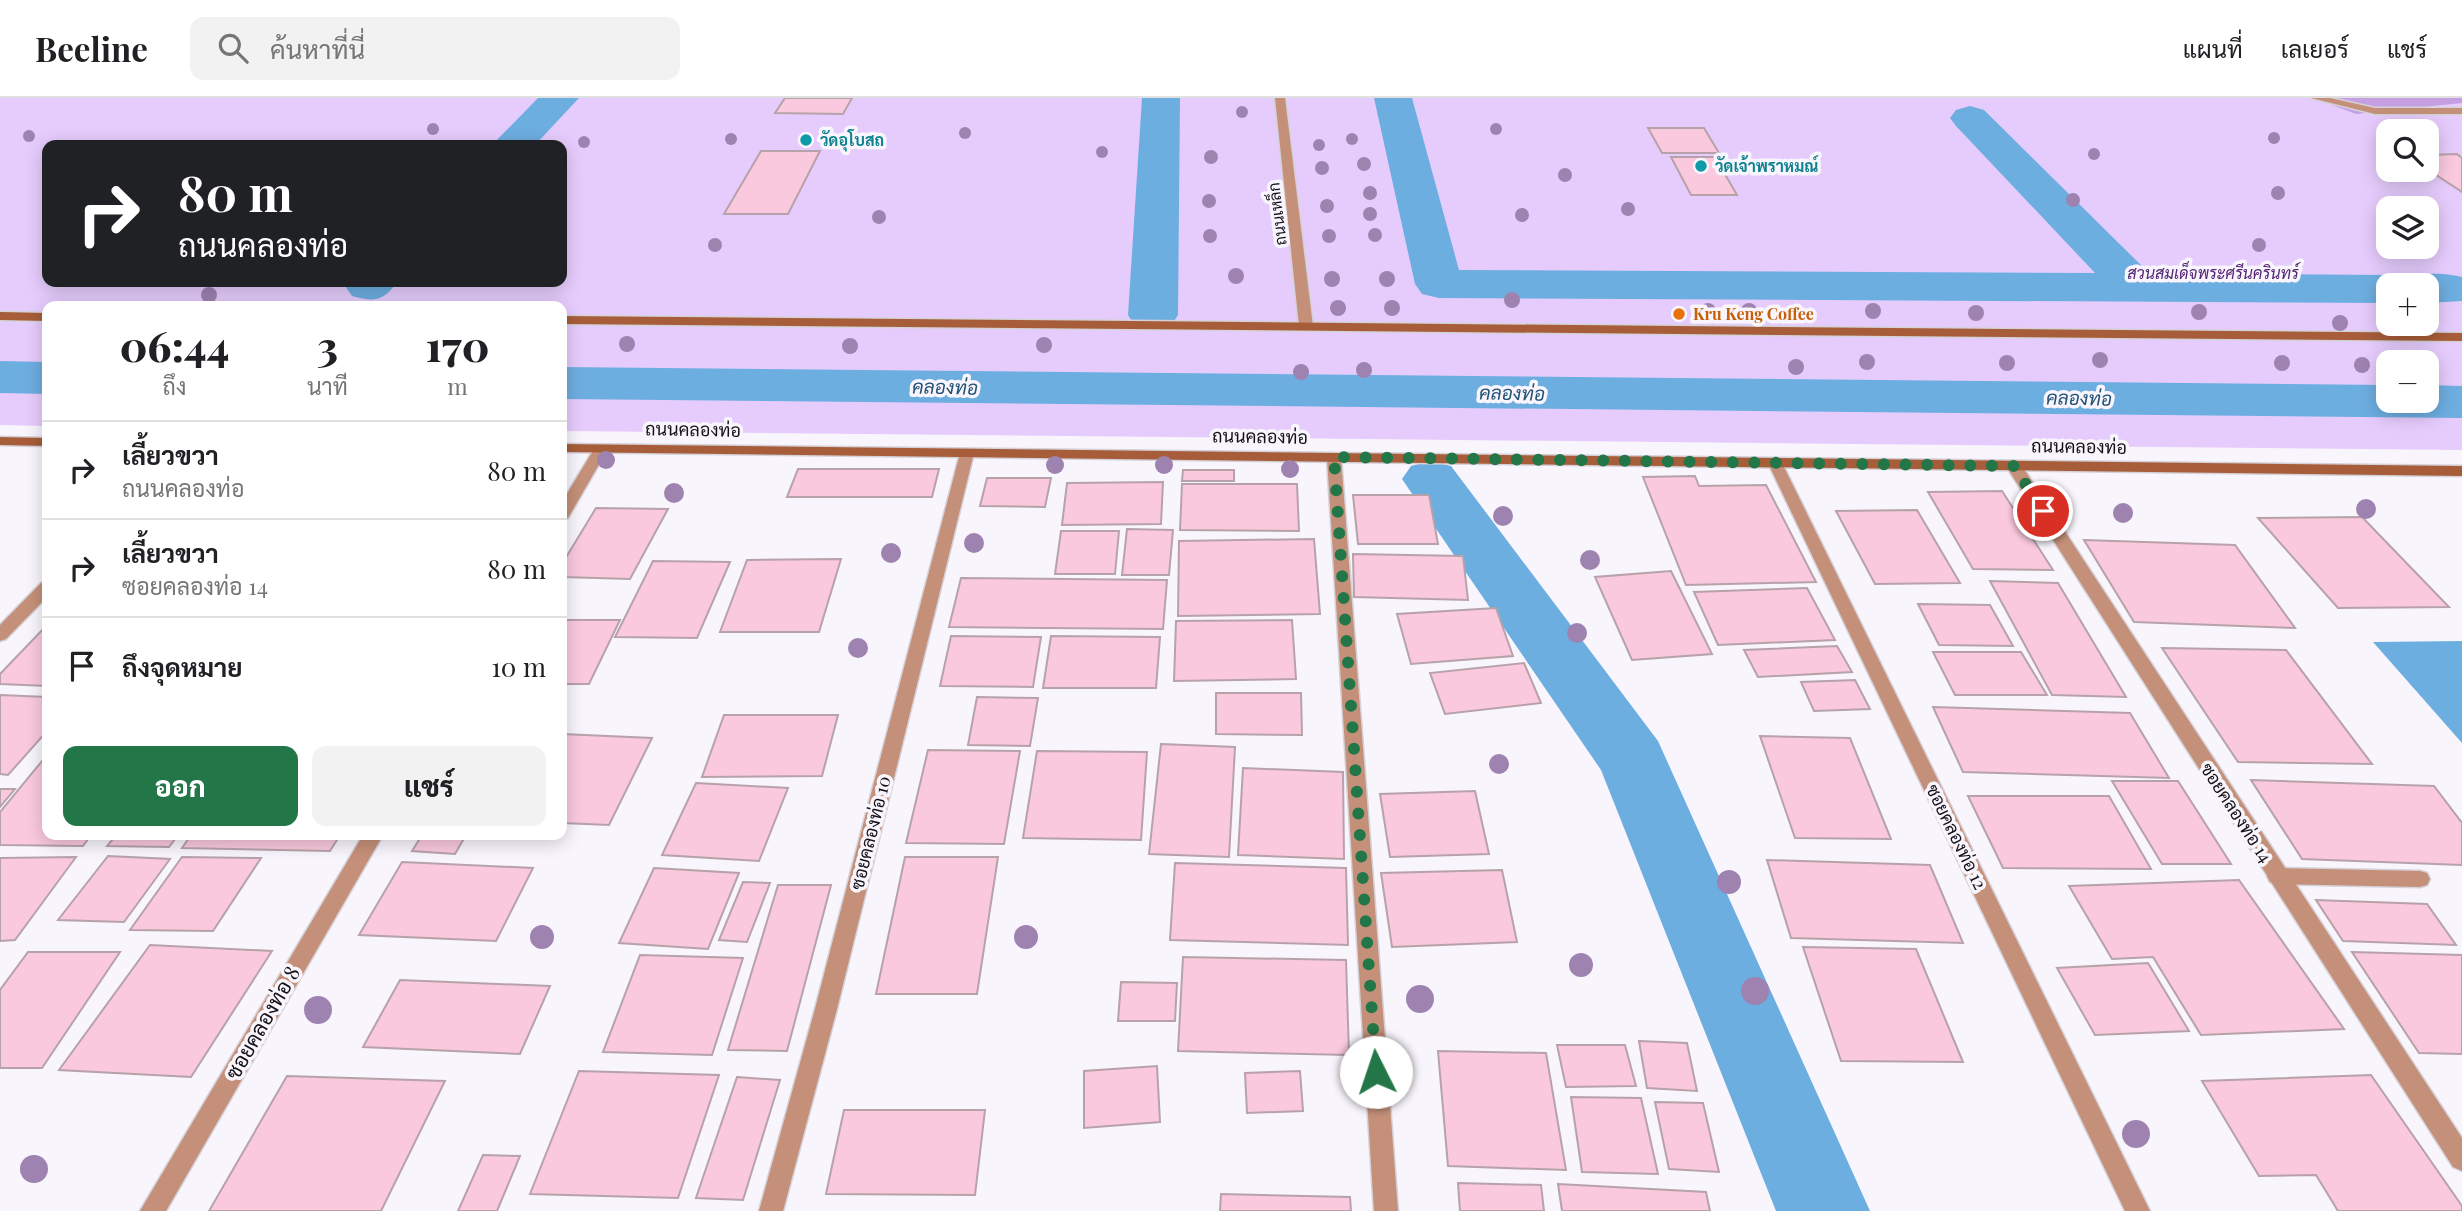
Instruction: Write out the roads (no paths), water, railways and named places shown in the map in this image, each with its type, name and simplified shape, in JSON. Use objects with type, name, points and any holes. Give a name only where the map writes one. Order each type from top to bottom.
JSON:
[{"type":"street","name":"ถนนเหล็ก","points":[[1280,98],[1306,326]]},
{"type":"street","points":[[2316,98],[2375,111],[2462,111]]},
{"type":"street","points":[[0,316],[42,317]]},
{"type":"street","points":[[567,320],[2462,337]]},
{"type":"street","points":[[0,442],[42,442]]},
{"type":"street","name":"ถนนคลองท่อ","points":[[567,448],[2462,471]]},
{"type":"street","points":[[567,505],[600,449]]},
{"type":"street","name":"ซอยคลองท่อ 10","points":[[771,1211],[826,1009],[967,453]]},
{"type":"street","points":[[1334,457],[1386,1211]]},
{"type":"street","name":"ซอยคลองท่อ 12","points":[[1774,463],[2138,1211]]},
{"type":"street","name":"ซอยคลองท่อ 14","points":[[2014,466],[2462,1159]]},
{"type":"street","points":[[0,635],[42,592]]},
{"type":"street","name":"ซอยคลองท่อ 8","points":[[152,1211],[370,840]]},
{"type":"street","points":[[2277,876],[2420,879]]},
{"type":"water","points":[[2462,641],[2462,743],[2373,642]]},
{"type":"waterway","points":[[517,140],[560,98]]},
{"type":"waterway","points":[[1153,315],[1161,98]]},
{"type":"waterway","points":[[1393,98],[1439,284],[2376,289]]},
{"type":"waterway","points":[[1970,118],[2135,287]]},
{"type":"waterway","points":[[2439,289],[2451,289]]},
{"type":"waterway","name":"คลองท่อ","points":[[0,377],[42,378]]},
{"type":"waterway","name":"คลองท่อ","points":[[567,383],[2462,402]]},
{"type":"waterway","points":[[1431,479],[1633,760],[1823,1211]]},
{"type":"place","name":"วัดอุโบสถ","points":[[806,140]]},
{"type":"place","name":"วัดเจ้าพราหมณ์","points":[[1701,166]]},
{"type":"place","name":"Kru Keng Coffee","points":[[1679,314]]},
{"type":"park label","name":"สวนสมเด็จพระศรีนครินทร์","points":[[2213,273]]}]
